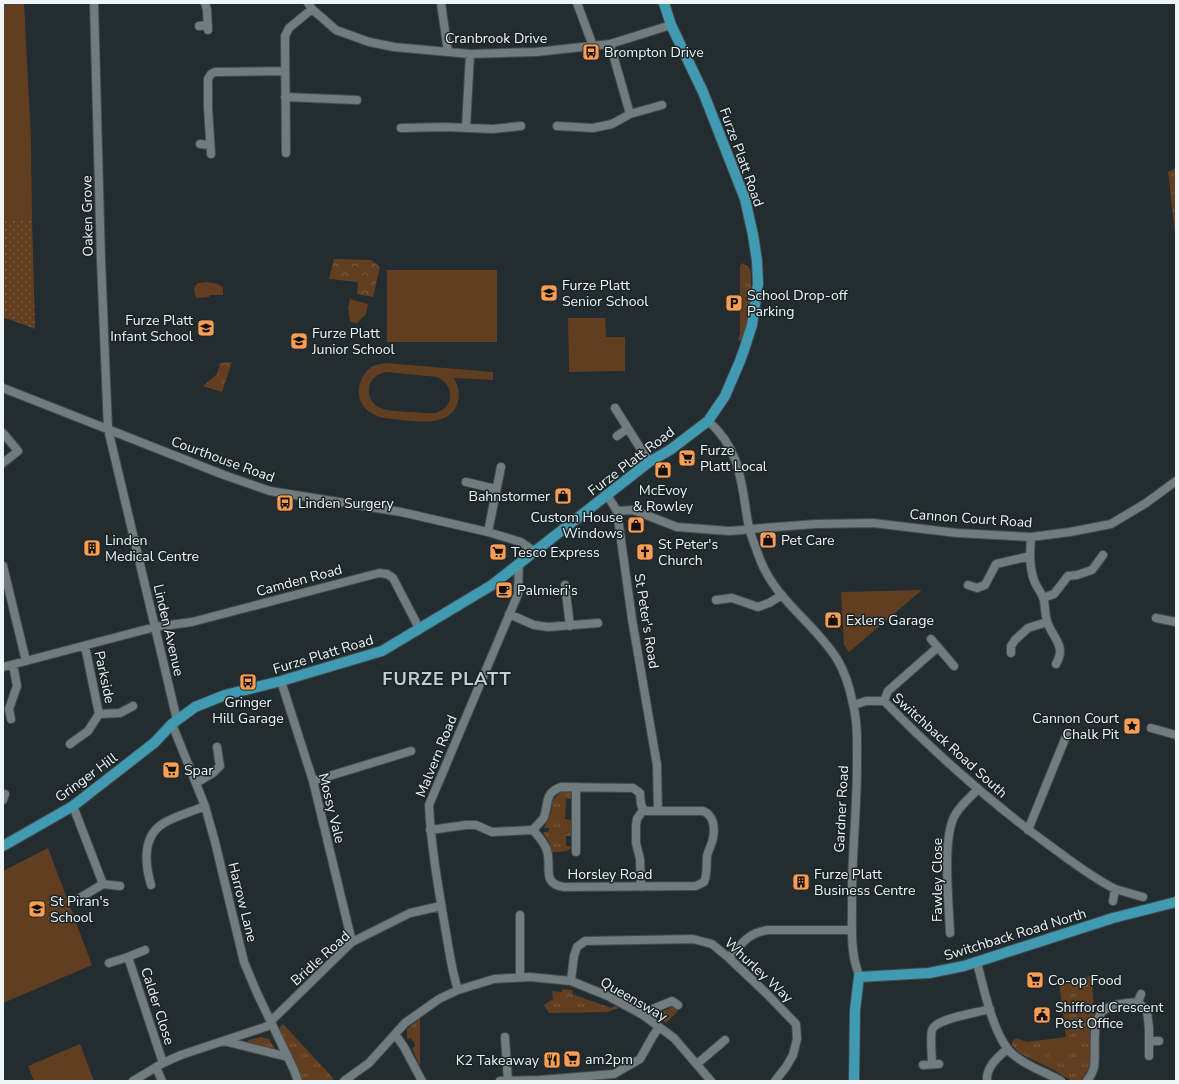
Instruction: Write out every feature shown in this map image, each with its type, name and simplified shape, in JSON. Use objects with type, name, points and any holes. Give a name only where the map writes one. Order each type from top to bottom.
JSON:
[{"type":"main road","name":"Furze Platt Road","points":[[175,722],[195,708],[225,695],[281,681],[382,651],[492,585],[649,462],[670,450],[708,421],[728,391],[752,325],[758,284],[757,260],[745,199],[706,100],[671,25],[664,3]]},
{"type":"main road","name":"Gringer Hill","points":[[3,846],[73,806],[154,743],[175,722]]},
{"type":"main road","name":"Switchback Road North","points":[[859,977],[929,973],[977,963],[1112,918],[1176,902]]},
{"type":"main road","name":"Gardner Road","points":[[854,1081],[856,1004],[859,977]]},
{"type":"street","name":"Oaken Grove","points":[[94,3],[101,261],[108,429]]},
{"type":"street","points":[[205,3],[207,10],[205,27]]},
{"type":"street","points":[[441,3],[448,52]]},
{"type":"street","points":[[577,3],[593,46]]},
{"type":"street","points":[[286,152],[284,71],[285,36],[289,28],[310,6]]},
{"type":"street","name":"Cranbrook Drive","points":[[310,6],[336,30],[369,42],[394,47],[470,54],[536,52],[610,44],[671,25]]},
{"type":"street","points":[[610,44],[630,114]]},
{"type":"street","points":[[466,127],[470,54]]},
{"type":"street","points":[[211,154],[208,79],[211,74],[215,72],[284,71]]},
{"type":"street","points":[[285,97],[357,100]]},
{"type":"street","points":[[557,126],[593,128],[612,124],[630,114],[662,105]]},
{"type":"street","points":[[401,128],[466,127],[493,129],[521,126]]},
{"type":"street","points":[[200,144],[210,145]]},
{"type":"street","name":"Courthouse Road","points":[[3,388],[224,475],[270,491],[401,512],[488,532],[521,542],[534,551]]},
{"type":"street","points":[[615,408],[649,462]]},
{"type":"street","points":[[708,421],[718,429],[729,446],[740,472],[746,529],[761,563],[774,585],[837,659],[844,674],[854,705]]},
{"type":"street","name":"Linden Avenue","points":[[108,429],[175,722]]},
{"type":"street","points":[[617,436],[628,429]]},
{"type":"street","points":[[3,433],[18,451],[3,463]]},
{"type":"street","points":[[488,532],[501,468]]},
{"type":"street","name":"Cannon Court Road","points":[[617,511],[633,510],[676,527],[729,530],[816,524],[873,523],[957,533],[1031,537],[1070,532],[1111,524],[1146,503],[1176,481]]},
{"type":"street","points":[[466,482],[496,489]]},
{"type":"street","name":"St Peter's Road","points":[[607,495],[617,511],[632,619],[658,776],[658,812]]},
{"type":"street","points":[[1031,537],[1030,556],[1034,581],[1043,598],[1047,622],[1060,650],[1060,657],[1056,664]]},
{"type":"street","points":[[1043,598],[1054,594],[1068,576],[1077,575],[1092,570],[1103,555]]},
{"type":"street","points":[[968,585],[977,588],[985,586],[996,564],[1030,556]]},
{"type":"street","name":"Malvern Road","points":[[458,990],[454,977],[441,906],[430,830],[429,805],[518,594],[519,563]]},
{"type":"street","points":[[3,566],[26,661]]},
{"type":"street","name":"Camden Road","points":[[3,667],[154,627],[192,622],[379,573],[387,574],[393,578],[419,628]]},
{"type":"street","points":[[566,585],[570,626]]},
{"type":"street","points":[[716,600],[732,598],[758,607],[769,603],[782,595]]},
{"type":"street","points":[[509,614],[534,625],[548,627],[598,623]]},
{"type":"street","points":[[1156,618],[1176,622]]},
{"type":"street","points":[[1012,653],[1011,646],[1015,640],[1028,628],[1047,622]]},
{"type":"street","points":[[931,639],[954,666]]},
{"type":"street","name":"Parkside","points":[[70,744],[88,730],[99,714],[85,646]]},
{"type":"street","points":[[884,701],[888,692],[938,647]]},
{"type":"street","points":[[11,719],[9,709],[17,686],[13,664]]},
{"type":"street","name":"Mossy Vale","points":[[281,681],[313,782],[352,942]]},
{"type":"street","name":"Switchback Road South","points":[[854,705],[866,701],[884,701],[922,740],[944,757],[978,789],[1028,830],[1097,880],[1115,889],[1143,897]]},
{"type":"street","name":"Gardner Road","points":[[854,705],[858,731],[857,793],[852,872],[852,930],[854,956],[859,977]]},
{"type":"street","name":"Parkside","points":[[99,714],[120,713],[133,706]]},
{"type":"street","name":"Harrow Lane","points":[[175,722],[215,842],[244,962],[298,1081]]},
{"type":"street","points":[[1151,728],[1176,735]]},
{"type":"street","points":[[1028,830],[1067,734]]},
{"type":"street","points":[[196,783],[213,773],[220,766],[217,747]]},
{"type":"street","points":[[313,782],[411,751]]},
{"type":"street","points":[[430,830],[466,825],[476,825],[492,832],[533,830],[544,818],[548,796],[555,789],[561,787],[636,788],[640,793],[641,807],[643,810]]},
{"type":"street","points":[[576,787],[576,852]]},
{"type":"street","name":"Fawley Close","points":[[950,933],[948,851],[950,829],[954,817],[978,789]]},
{"type":"street","points":[[73,806],[103,884]]},
{"type":"street","points":[[151,885],[147,869],[149,838],[163,823],[204,806]]},
{"type":"street","points":[[643,810],[658,812]]},
{"type":"street","points":[[641,887],[640,859],[636,844],[636,825],[637,819],[643,810]]},
{"type":"street","name":"Horsley Road","points":[[533,830],[543,842],[547,850],[549,878],[556,886],[641,887],[696,886],[702,884],[706,878],[708,854],[713,839],[714,824],[711,816],[703,811],[658,812]]},
{"type":"street","points":[[78,899],[103,884],[120,886]]},
{"type":"street","points":[[1113,901],[1115,889]]},
{"type":"street","name":"Bridle Road","points":[[133,1081],[159,1065],[181,1055],[268,1026],[274,1018],[352,942],[410,913],[441,906]]},
{"type":"street","points":[[520,914],[520,977]]},
{"type":"street","points":[[729,958],[748,937],[756,932],[768,930],[852,930]]},
{"type":"street","name":"Whurley Way","points":[[571,981],[574,956],[578,947],[585,941],[692,938],[712,944],[766,993],[796,1024],[797,1039],[793,1054],[786,1067],[775,1081]]},
{"type":"street","name":"Calder Close","points":[[109,963],[145,950]]},
{"type":"street","name":"Calder Close","points":[[128,957],[159,1065],[162,1081]]},
{"type":"street","points":[[977,963],[990,1009],[1007,1049],[1015,1057],[1061,1081]]},
{"type":"street","name":"Queensway","points":[[344,1081],[369,1063],[406,1023],[438,999],[458,990],[494,979],[520,977],[571,981],[608,996],[643,1015],[674,1038],[698,1064],[711,1081]]},
{"type":"street","points":[[1087,1081],[1094,1068],[1096,1027],[1098,1019],[1102,1012],[1113,1005],[1139,998],[1147,1011],[1149,1028],[1149,1056]]},
{"type":"street","points":[[643,1015],[648,1010],[672,1000],[678,1005]]},
{"type":"street","points":[[923,1064],[936,1064],[932,1030],[936,1024],[990,1009]]},
{"type":"street","points":[[500,1081],[597,1078],[614,1074],[640,1059],[652,1036],[659,1027]]},
{"type":"street","points":[[395,1034],[404,1047],[422,1081]]},
{"type":"street","points":[[505,1037],[508,1080]]},
{"type":"street","points":[[698,1064],[725,1040]]},
{"type":"street","points":[[224,1041],[288,1057]]},
{"type":"street","points":[[1149,1041],[1159,1041]]},
{"type":"street","points":[[987,1081],[989,1068],[996,1058],[1007,1049]]},
{"type":"green space","points":[[3,3],[24,3],[31,141],[32,218],[3,221]]},
{"type":"green space","points":[[1176,168],[1176,242],[1168,172]]},
{"type":"green space","points":[[32,218],[35,329],[3,317],[3,221]]},
{"type":"green space","points":[[334,259],[371,260],[380,267],[373,297],[357,294],[358,282],[329,279]]},
{"type":"green space","points":[[742,263],[749,267],[751,272],[751,299],[745,337],[740,341],[738,340],[740,335],[740,266]]},
{"type":"green space","points":[[387,270],[497,270],[497,342],[387,342]]},
{"type":"green space","points":[[207,282],[223,287],[223,295],[210,295],[209,297],[196,298],[194,290],[195,286],[198,283]]},
{"type":"green space","points":[[350,299],[368,304],[366,314],[357,323],[350,322],[348,308]]},
{"type":"green space","points":[[568,318],[605,318],[606,337],[625,337],[625,371],[569,372]]},
{"type":"green space","points":[[232,362],[222,392],[203,386],[217,374],[220,363]]},
{"type":"green space","points":[[386,363],[493,372],[493,380],[454,378],[458,389],[458,401],[454,410],[447,417],[438,420],[427,422],[378,417],[369,412],[362,404],[359,387],[363,376],[371,367]],"holes":[[[386,372],[437,377],[442,380],[449,389],[450,400],[444,409],[435,413],[384,409],[373,403],[370,397],[370,383],[376,376],[382,373]]]},
{"type":"green space","points":[[922,590],[849,652],[844,645],[841,592]]},
{"type":"green space","points":[[560,792],[572,793],[572,799],[566,799],[565,819],[572,820],[572,836],[566,836],[566,846],[572,846],[566,851],[552,852],[549,842],[543,832],[548,832],[549,828],[544,828],[551,813],[552,801]]},
{"type":"green space","points":[[48,848],[92,965],[3,1003],[3,871]]},
{"type":"green space","points":[[1092,976],[1094,1016],[1090,1039],[1090,1063],[1089,1068],[1081,1081],[1072,1081],[1054,1070],[1019,1053],[1012,1045],[1012,1042],[1016,1038],[1027,1042],[1066,1037],[1059,982]]},
{"type":"green space","points":[[562,989],[573,990],[572,994],[611,1008],[615,1006],[619,1008],[607,1012],[549,1013],[544,1005],[553,999],[552,991],[562,992]]},
{"type":"green space","points":[[669,1004],[679,1010],[666,1023],[652,1013],[653,1011],[656,1014],[670,1008]]},
{"type":"green space","points":[[420,1018],[420,1067],[412,1048],[416,1046],[411,1038],[407,1039],[407,1029]]},
{"type":"green space","points":[[283,1024],[334,1079],[330,1081],[301,1081],[279,1028]]},
{"type":"green space","points":[[261,1037],[269,1039],[276,1050],[276,1053],[246,1043],[249,1040]]},
{"type":"green space","points":[[1058,1041],[1065,1044],[1068,1051],[1065,1058],[1058,1061],[1051,1058],[1048,1051],[1051,1044]]},
{"type":"green space","points":[[80,1044],[94,1081],[34,1081],[28,1066]]},
{"type":"place","name":"Brompton Drive","points":[[591,52]]},
{"type":"place","name":"Furze Platt Senior School","points":[[549,293]]},
{"type":"place","name":"School Drop-off Parking","points":[[734,303]]},
{"type":"place","name":"Furze Platt Infant School","points":[[206,328]]},
{"type":"place","name":"Furze Platt Junior School","points":[[299,341]]},
{"type":"place","name":"Furze Platt Local","points":[[687,458]]},
{"type":"place","name":"McEvoy & Rowley","points":[[663,470]]},
{"type":"place","name":"Bahnstormer","points":[[563,496]]},
{"type":"place","name":"Linden Surgery","points":[[285,503]]},
{"type":"place","name":"Custom House Windows","points":[[636,525]]},
{"type":"place","name":"Pet Care","points":[[768,540]]},
{"type":"place","name":"Linden Medical Centre","points":[[92,548]]},
{"type":"place","name":"Tesco Express","points":[[498,552]]},
{"type":"place","name":"St Peter's Church","points":[[645,552]]},
{"type":"place","name":"Palmieri's","points":[[504,590]]},
{"type":"place","name":"Exlers Garage","points":[[833,620]]},
{"type":"place","name":"Gringer Hill Garage","points":[[248,682]]},
{"type":"place","name":"Cannon Court Chalk Pit","points":[[1132,726]]},
{"type":"place","name":"Spar","points":[[171,770]]},
{"type":"place","name":"Furze Platt Business Centre","points":[[801,882]]},
{"type":"place","name":"St Piran's School","points":[[37,909]]},
{"type":"place","name":"Co-op Food","points":[[1035,980]]},
{"type":"place","name":"Shifford Crescent Post Office","points":[[1042,1015]]},
{"type":"place","name":"am2pm","points":[[572,1059]]},
{"type":"place","name":"K2 Takeaway","points":[[552,1060]]},
{"type":"district","name":"FURZE PLATT","points":[[447,679]]}]
